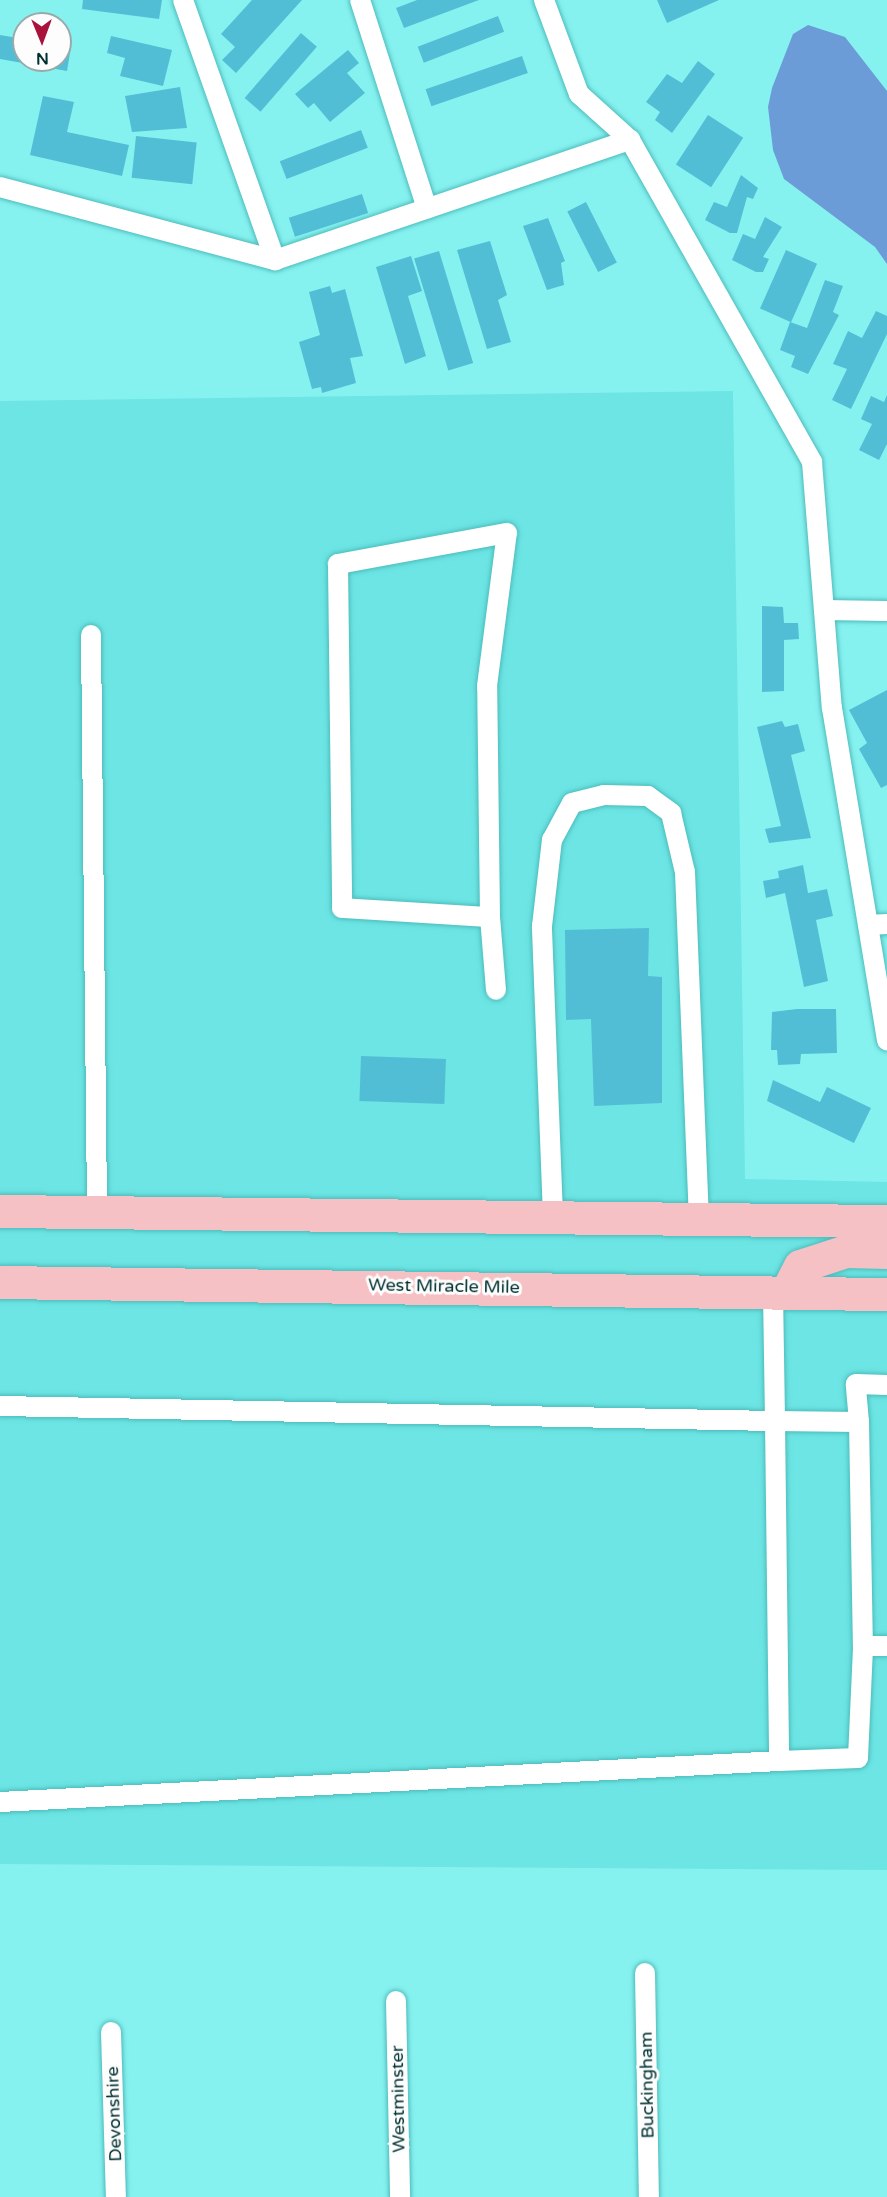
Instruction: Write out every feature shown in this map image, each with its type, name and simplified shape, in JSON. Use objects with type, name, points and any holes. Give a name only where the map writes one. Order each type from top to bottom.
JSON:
[{"type":"highway","points":[[0,1211],[97,1209],[887,1221]]},
{"type":"highway","points":[[779,1292],[800,1266],[846,1251],[887,1252]]},
{"type":"highway","name":"West Miracle Mile","points":[[0,1282],[887,1294]]},
{"type":"lane","points":[[183,0],[275,260]]},
{"type":"lane","points":[[360,0],[427,209]]},
{"type":"lane","points":[[544,0],[579,94],[630,140],[812,462],[832,708],[877,925],[887,1040]]},
{"type":"lane","points":[[0,187],[275,260],[630,140]]},
{"type":"lane","points":[[490,916],[342,908],[338,564],[507,533],[487,686],[490,916],[496,990]]},
{"type":"lane","points":[[824,610],[887,611]]},
{"type":"lane","points":[[91,635],[97,1209]]},
{"type":"lane","points":[[553,1216],[542,926],[552,840],[572,802],[604,795],[648,796],[671,813],[685,872],[699,1218]]},
{"type":"lane","points":[[779,1292],[775,1421],[779,1761]]},
{"type":"lane","points":[[0,1802],[858,1758],[863,1646],[859,1422],[856,1384],[887,1385]]},
{"type":"lane","points":[[0,1406],[859,1422]]},
{"type":"lane","points":[[863,1646],[887,1646]]},
{"type":"lane","name":"Buckingham","points":[[645,1973],[650,2197]]},
{"type":"lane","name":"Westminster","points":[[396,2001],[400,2197]]},
{"type":"lane","name":"Devonshire","points":[[111,2032],[116,2197]]},
{"type":"shaded area","points":[[808,25],[845,37],[887,91],[887,264],[875,247],[784,179],[773,150],[768,107],[772,88],[793,34]]},
{"type":"shaded area","points":[[733,391],[745,1179],[887,1182],[887,1870],[0,1864],[0,401]]},
{"type":"building","points":[[83,0],[162,0],[159,19],[82,9]]},
{"type":"building","points":[[252,0],[302,0],[236,73],[222,60],[235,47],[221,34]]},
{"type":"building","points":[[417,0],[479,0],[404,28],[396,8]]},
{"type":"building","points":[[657,0],[719,0],[667,23]]},
{"type":"building","points":[[498,16],[504,32],[424,63],[418,47]]},
{"type":"building","points":[[301,33],[317,47],[260,112],[245,98]]},
{"type":"building","points":[[0,35],[12,37],[12,61],[0,59]]},
{"type":"building","points":[[111,36],[172,50],[163,86],[120,76],[125,58],[107,53]]},
{"type":"building","points":[[348,50],[359,63],[347,73],[365,93],[330,122],[314,103],[308,108],[295,94]]},
{"type":"building","points":[[522,56],[528,73],[431,106],[426,89]]},
{"type":"building","points":[[698,61],[715,74],[672,133],[655,120],[660,112],[646,102],[667,74],[682,83]]},
{"type":"building","points":[[180,87],[187,128],[132,132],[125,96]]},
{"type":"building","points":[[43,96],[74,102],[67,132],[129,145],[122,176],[30,155]]},
{"type":"building","points":[[708,115],[743,138],[711,187],[676,164]]},
{"type":"building","points":[[361,130],[368,148],[287,179],[280,161]]},
{"type":"building","points":[[136,136],[197,142],[192,184],[132,178]]},
{"type":"building","points":[[741,175],[758,188],[753,199],[747,197],[737,233],[730,233],[705,220],[714,202],[727,207]]},
{"type":"building","points":[[362,194],[368,213],[295,237],[289,218]]},
{"type":"building","points":[[586,202],[617,263],[598,272],[567,212]]},
{"type":"building","points":[[765,217],[782,227],[763,257],[769,259],[763,272],[756,272],[732,260],[743,234],[755,239]]},
{"type":"building","points":[[548,218],[565,261],[561,263],[564,285],[547,290],[523,226]]},
{"type":"building","points":[[490,241],[507,295],[498,300],[511,342],[487,349],[457,250]]},
{"type":"building","points":[[786,250],[817,264],[791,322],[760,308]]},
{"type":"building","points":[[439,251],[473,363],[448,370],[414,259]]},
{"type":"building","points":[[411,256],[422,291],[408,296],[426,356],[405,364],[376,267]]},
{"type":"building","points":[[825,280],[843,286],[833,312],[839,315],[808,374],[791,367],[795,356],[780,350],[790,322],[807,328]]},
{"type":"building","points":[[330,286],[332,293],[345,289],[363,356],[350,358],[356,383],[322,393],[321,387],[312,389],[299,342],[320,335],[309,292]]},
{"type":"building","points":[[876,311],[887,316],[887,334],[851,409],[832,400],[847,369],[833,364],[848,331],[862,338]]},
{"type":"building","points":[[887,395],[887,444],[879,460],[859,450],[872,424],[861,419],[871,396],[884,402]]},
{"type":"building","points":[[762,606],[783,607],[784,623],[798,623],[799,639],[784,640],[784,691],[762,692]]},
{"type":"building","points":[[887,690],[887,785],[881,788],[859,749],[867,743],[849,710]]},
{"type":"building","points":[[782,721],[785,727],[798,724],[805,751],[791,755],[811,838],[769,843],[765,829],[781,826],[757,727]]},
{"type":"building","points":[[803,865],[808,893],[827,889],[833,916],[816,920],[828,981],[804,987],[785,893],[766,898],[763,881],[779,878],[778,871]]},
{"type":"building","points":[[649,928],[648,976],[662,977],[662,1103],[594,1106],[591,1019],[566,1020],[565,930]]},
{"type":"building","points":[[797,1009],[836,1009],[837,1053],[801,1054],[800,1064],[778,1065],[777,1050],[771,1050],[772,1012]]},
{"type":"building","points":[[361,1056],[446,1059],[444,1104],[359,1101]]},
{"type":"building","points":[[773,1080],[820,1102],[827,1087],[871,1108],[854,1143],[767,1101]]}]
